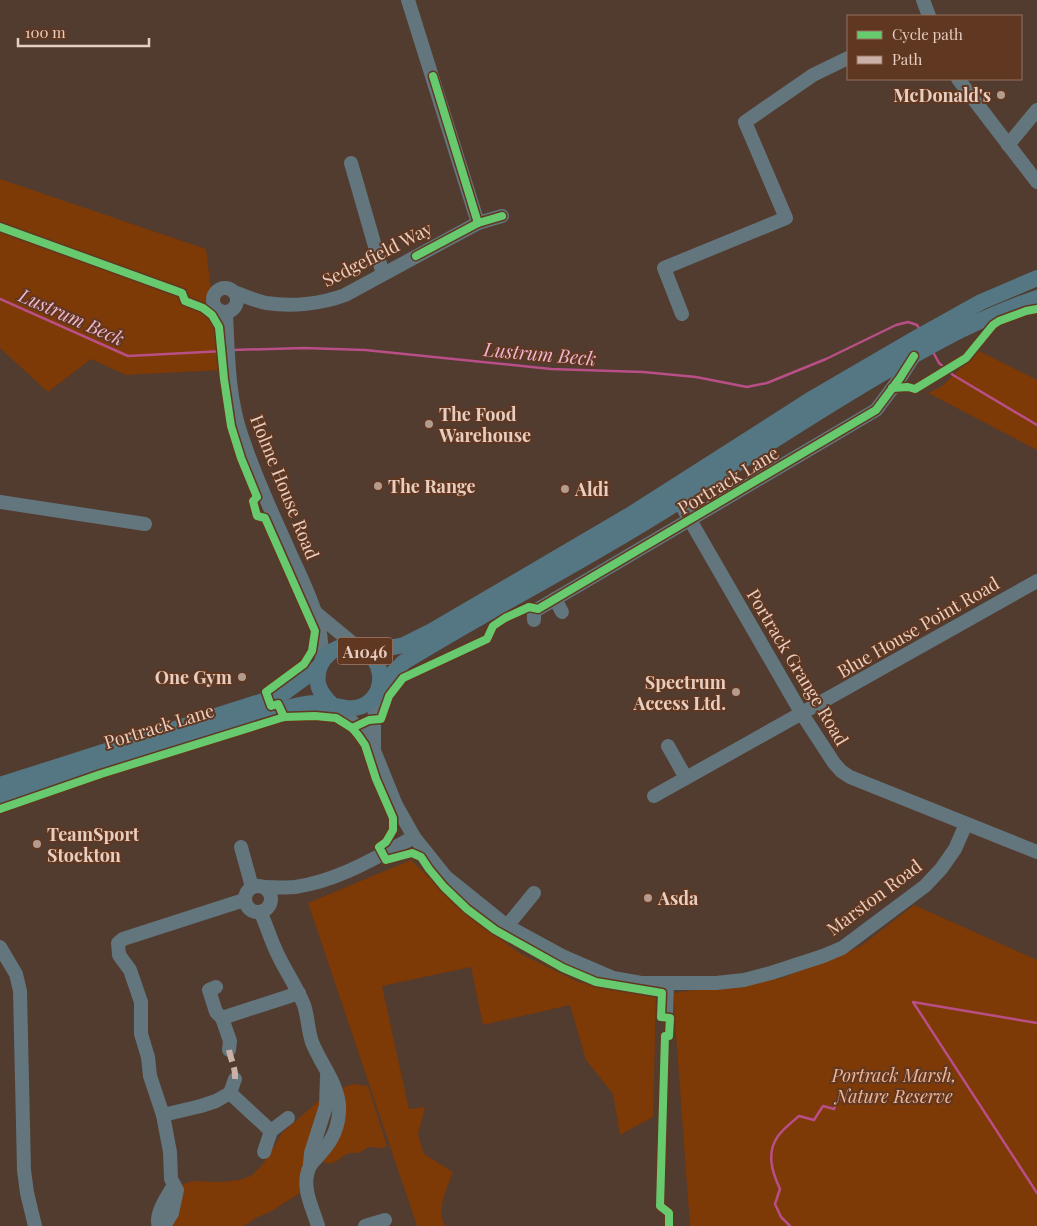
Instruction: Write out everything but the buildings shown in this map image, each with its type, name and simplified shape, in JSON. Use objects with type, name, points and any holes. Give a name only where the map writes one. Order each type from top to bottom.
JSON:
[{"type":"main road","name":"Portrack Lane","points":[[0,801],[100,766],[281,710],[316,702],[358,708],[370,702],[398,667],[411,658],[679,501],[915,349],[981,302],[1037,278]]},
{"type":"main road","name":"Portrack Lane","points":[[940,332],[1037,298]]},
{"type":"main road","name":"Portrack Lane","points":[[0,785],[269,699],[285,692],[320,664],[331,651],[342,646],[389,648],[404,645],[432,631],[630,515],[810,400],[915,349]]},
{"type":"main road","name":"A1046","points":[[360,648],[375,659],[380,672],[378,690]]},
{"type":"main road","name":"A1046","points":[[320,664],[318,684],[323,696],[335,706]]},
{"type":"street","points":[[408,0],[478,223]]},
{"type":"street","points":[[923,0],[929,15]]},
{"type":"street","points":[[682,314],[664,268],[786,218],[745,122],[820,72],[847,58]]},
{"type":"street","points":[[959,80],[1037,182]]},
{"type":"street","points":[[1008,145],[1037,110]]},
{"type":"street","points":[[350,163],[384,274]]},
{"type":"street","name":"Sedgefield Way","points":[[236,293],[266,302],[312,303],[331,300],[345,295],[478,223],[502,216]]},
{"type":"street","points":[[230,311],[238,300],[236,293],[225,288],[217,291],[213,298],[214,305],[220,311],[230,311],[266,302]]},
{"type":"street","name":"Holme House Road","points":[[230,311],[227,335],[229,361],[232,394],[241,435],[268,504],[316,612],[322,637],[320,664]]},
{"type":"street","name":"Portrack Lane","points":[[534,620],[534,612],[555,599],[876,410],[892,388],[915,349]]},
{"type":"street","name":"Portrack Grange Road","points":[[679,501],[802,714],[841,771],[850,777],[1037,852]]},
{"type":"street","points":[[0,502],[145,524]]},
{"type":"street","name":"Blue House Point Road","points":[[654,796],[1037,581]]},
{"type":"street","points":[[555,599],[562,612]]},
{"type":"street","name":"Holme House Road","points":[[316,612],[360,648]]},
{"type":"street","name":"Marston Road","points":[[374,753],[374,720],[378,690]]},
{"type":"street","name":"Marston Road","points":[[335,706],[364,734],[396,806],[414,837],[446,877],[507,926],[562,956],[614,978],[641,983],[667,984],[716,983],[744,980],[771,973],[842,948],[925,886],[941,869],[955,849],[966,824]]},
{"type":"street","points":[[668,746],[686,778]]},
{"type":"street","points":[[240,847],[258,887],[271,894],[271,902],[268,909],[261,913],[252,912],[246,906],[244,900],[246,892],[258,887],[295,887],[322,880],[345,872],[414,837]]},
{"type":"street","points":[[271,902],[295,887]]},
{"type":"street","points":[[507,926],[534,893]]},
{"type":"street","points":[[164,1226],[172,1213],[178,1190],[171,1179],[170,1152],[163,1115],[150,1076],[148,1057],[141,1034],[141,1002],[130,970],[119,955],[118,943],[123,939],[244,900]]},
{"type":"street","points":[[261,913],[278,955],[299,992],[305,1008],[312,1041],[326,1073],[326,1106],[307,1172],[307,1191],[318,1226]]},
{"type":"street","points":[[0,947],[16,974],[20,991],[24,1170],[35,1226]]},
{"type":"street","points":[[666,1016],[667,984]]},
{"type":"street","points":[[216,987],[209,990],[216,1012],[222,1018],[230,1041],[229,1050]]},
{"type":"street","points":[[222,1018],[299,992]]},
{"type":"street","points":[[163,1115],[216,1101],[230,1093],[235,1079]]},
{"type":"street","points":[[230,1093],[271,1131]]},
{"type":"street","points":[[264,1152],[271,1131],[288,1118]]},
{"type":"street","points":[[159,1226],[157,1222],[160,1212],[175,1185]]},
{"type":"street","points":[[368,1225],[385,1220]]},
{"type":"green space","points":[[0,179],[206,249],[221,370],[126,375],[91,359],[48,392],[0,348]]},
{"type":"green space","points":[[979,351],[1037,380],[1037,450],[928,393],[942,386]]},
{"type":"green space","points":[[411,860],[469,917],[521,954],[578,982],[656,997],[653,1117],[620,1135],[613,1094],[586,1060],[570,1005],[483,1025],[471,967],[382,986],[409,1109],[425,1107],[418,1134],[424,1154],[453,1172],[442,1206],[445,1226],[417,1226],[308,903]]},
{"type":"green space","name":"Portrack Marsh, Nature Reserve","points":[[914,905],[1037,960],[1037,1226],[690,1226],[673,993],[782,978],[861,946]]},
{"type":"green space","points":[[353,1084],[368,1086],[387,1146],[381,1148],[368,1147],[358,1153],[350,1153],[334,1163],[326,1163],[321,1161],[342,1088]]},
{"type":"green space","points":[[323,1099],[301,1172],[303,1191],[244,1226],[172,1226],[181,1195],[182,1184],[194,1181],[222,1182],[251,1176],[263,1164],[283,1132]]},
{"type":"waterway","name":"Lustrum Beck","points":[[0,299],[128,356],[224,351]]},
{"type":"waterway","name":"Lustrum Beck","points":[[232,350],[304,348],[365,350],[551,369],[643,372],[696,377],[747,387],[767,383],[826,359],[896,325],[908,322],[917,325],[920,330]]},
{"type":"waterway","name":"Lustrum Beck","points":[[933,352],[939,363],[953,375],[1037,425]]},
{"type":"waterway","points":[[1037,1023],[913,1002],[1037,1193]]},
{"type":"waterway","points":[[790,1226],[781,1217],[775,1204],[780,1189],[771,1162],[774,1142],[785,1128],[799,1116],[814,1120],[823,1106],[834,1109],[837,1100],[868,1094]]},
{"type":"marked path","points":[[229,1050],[235,1079]]},
{"type":"cycle path","points":[[433,76],[478,223]]},
{"type":"cycle path","points":[[416,256],[478,223],[502,216]]},
{"type":"cycle path","points":[[0,227],[182,293],[185,301],[203,308],[212,315],[219,327],[231,426],[241,458],[257,497],[253,501],[257,516],[265,518],[315,631],[312,651],[304,664],[266,692],[271,706],[278,704],[284,717]]},
{"type":"cycle path","points":[[892,388],[908,387],[915,389],[966,358],[993,325],[999,321],[1037,309]]},
{"type":"cycle path","points":[[352,728],[369,720],[381,719],[389,696],[403,678],[487,639],[493,626],[505,618],[529,607],[538,609],[876,410],[914,356]]},
{"type":"cycle path","points":[[0,809],[101,774],[284,717],[315,716],[336,718],[352,728],[365,745],[376,779],[393,818],[393,830],[386,842],[379,847],[386,860],[412,853],[421,857],[444,887],[467,909],[495,930],[563,968],[596,982],[662,993],[661,1017],[670,1018],[669,1036],[665,1036],[660,1206],[669,1213],[669,1226]]},
{"type":"place","name":"McDonald's","points":[[1001,95]]},
{"type":"place","name":"The Food Warehouse","points":[[429,424]]},
{"type":"place","name":"The Range","points":[[378,486]]},
{"type":"place","name":"Aldi","points":[[565,489]]},
{"type":"place","name":"One Gym","points":[[242,677]]},
{"type":"place","name":"Spectrum Access Ltd.","points":[[736,692]]},
{"type":"place","name":"TeamSport Stockton","points":[[37,844]]},
{"type":"place","name":"Asda","points":[[648,898]]}]
